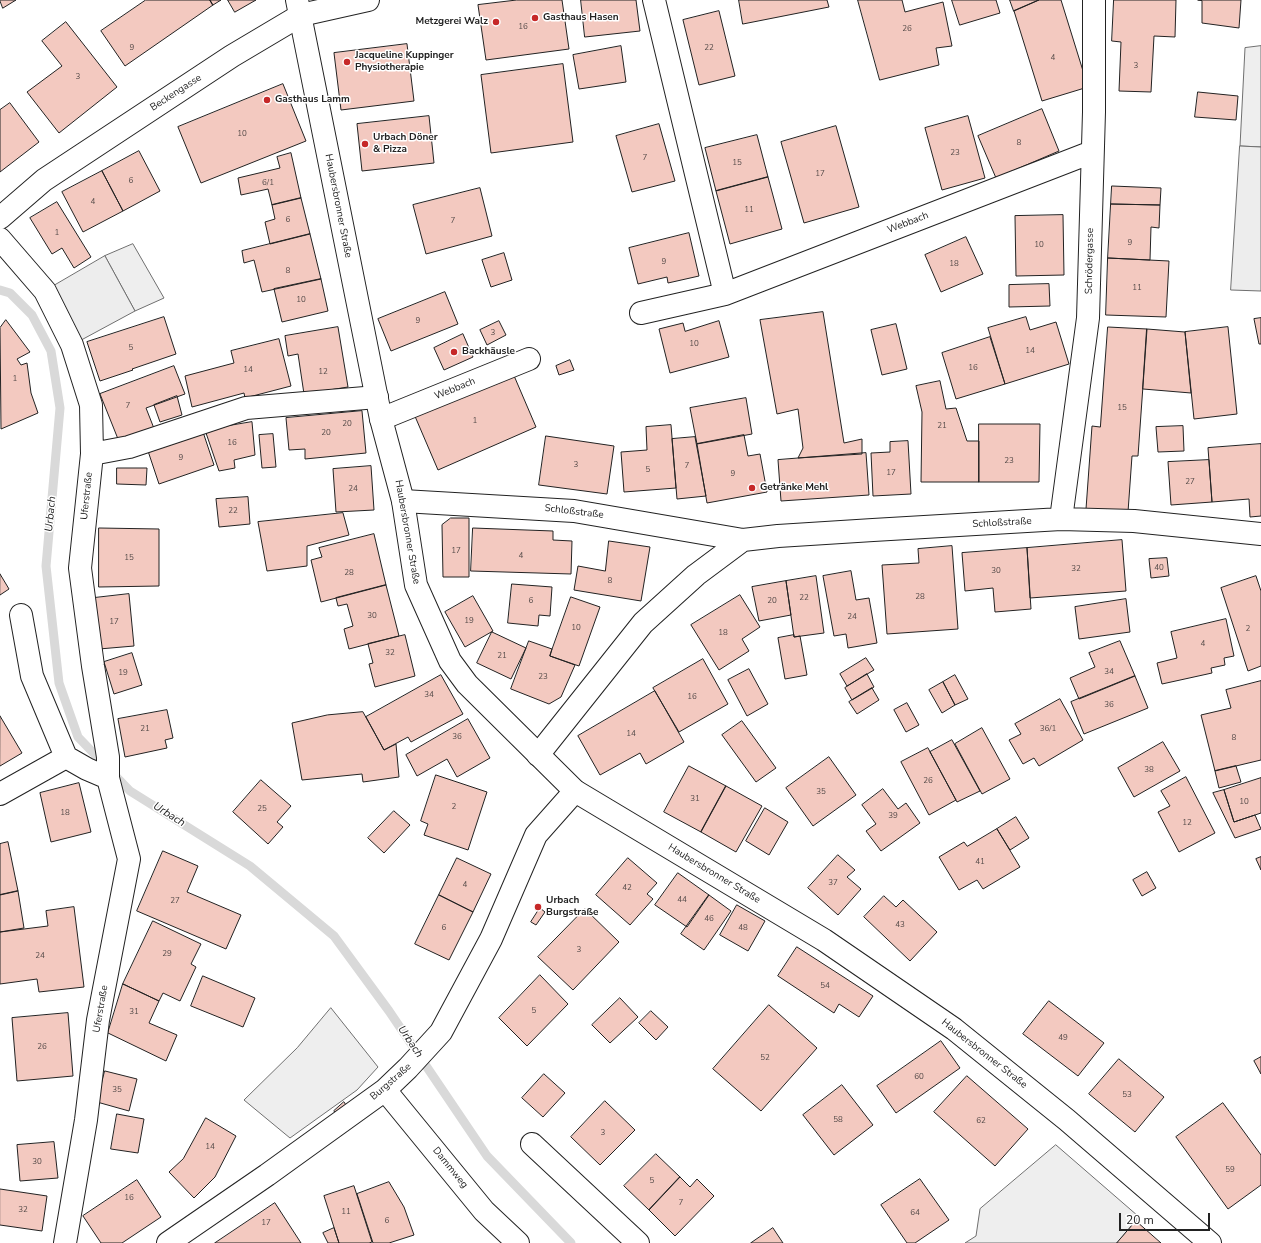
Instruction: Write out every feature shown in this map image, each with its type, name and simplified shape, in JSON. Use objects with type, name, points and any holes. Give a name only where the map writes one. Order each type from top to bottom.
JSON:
[{"type":"street","name":"Beckengasse","points":[[0,218],[44,180],[232,56],[299,7],[368,0]]},
{"type":"street","points":[[654,0],[725,294]]},
{"type":"street","name":"Schrödergasse","points":[[1061,519],[1088,318],[1094,112],[1094,0]]},
{"type":"street","name":"Haubersbronner Straße","points":[[299,7],[381,419],[403,501],[416,585],[450,661],[467,684],[575,791],[824,940],[954,1029],[1067,1120],[1210,1243]]},
{"type":"street","name":"Webbach","points":[[641,313],[725,294],[1092,152]]},
{"type":"street","name":"Uferstraße","points":[[0,239],[45,291],[72,345],[91,405],[92,454],[80,568],[92,666],[108,767],[129,859],[98,1020],[86,1120],[64,1243]]},
{"type":"street","name":"Webbach","points":[[381,419],[529,359]]},
{"type":"street","points":[[92,454],[129,447],[246,408],[377,396]]},
{"type":"street","name":"Schloßstraße","points":[[403,501],[574,510],[743,540],[873,530],[1061,519],[1134,521],[1261,534]]},
{"type":"street","points":[[538,755],[643,623],[696,575],[743,540]]},
{"type":"street","points":[[21,615],[32,676],[66,757],[87,769],[108,767]]},
{"type":"street","points":[[0,794],[66,757]]},
{"type":"street","name":"Burgstraße","points":[[168,1243],[385,1090],[408,1068],[441,1032],[491,939],[536,835],[575,791]]},
{"type":"street","name":"Dammweg","points":[[385,1090],[484,1211],[518,1243]]},
{"type":"street","points":[[532,1144],[638,1243]]},
{"type":"shaded area","points":[[1261,46],[1261,147],[1240,146],[1245,48]]},
{"type":"shaded area","points":[[1240,146],[1261,147],[1261,291],[1231,290]]},
{"type":"shaded area","points":[[133,244],[164,298],[135,311],[105,256]]},
{"type":"shaded area","points":[[105,256],[135,311],[72,345],[45,291]]},
{"type":"shaded area","points":[[331,1008],[378,1067],[357,1090],[290,1138],[244,1100],[297,1048]]},
{"type":"shaded area","points":[[1056,1145],[1138,1216],[1136,1221],[1117,1243],[965,1243],[976,1236],[980,1209]]},
{"type":"building","points":[[0,0],[16,0],[3,8]]},
{"type":"building","points":[[146,0],[210,0],[213,5],[125,66],[101,31]]},
{"type":"building","points":[[210,0],[221,0],[213,5]]},
{"type":"building","points":[[228,0],[256,0],[235,12]]},
{"type":"building","points":[[517,0],[562,0],[569,49],[486,60],[478,5]]},
{"type":"building","points":[[581,0],[636,0],[640,31],[585,37]]},
{"type":"building","points":[[739,0],[827,0],[829,7],[743,24]]},
{"type":"building","points":[[858,0],[902,0],[905,12],[943,2],[952,46],[936,48],[939,65],[880,80]]},
{"type":"building","points":[[952,0],[996,0],[1000,13],[960,25]]},
{"type":"building","points":[[1010,0],[1039,0],[1014,11]]},
{"type":"building","points":[[1039,0],[1061,0],[1088,87],[1042,101],[1014,11]]},
{"type":"building","points":[[1114,0],[1176,0],[1175,37],[1154,36],[1151,92],[1119,91],[1121,42],[1112,41]]},
{"type":"building","points":[[1198,0],[1241,0],[1239,28],[1202,23],[1202,1]]},
{"type":"building","points":[[719,11],[735,76],[699,85],[683,20]]},
{"type":"building","points":[[66,22],[117,87],[59,133],[27,92],[62,66],[42,41]]},
{"type":"building","points":[[407,44],[414,101],[341,110],[334,53]]},
{"type":"building","points":[[621,46],[626,82],[579,89],[573,55]]},
{"type":"building","points":[[563,64],[573,142],[491,153],[481,75]]},
{"type":"building","points":[[283,84],[306,141],[201,183],[178,127]]},
{"type":"building","points":[[1198,92],[1238,96],[1236,120],[1195,117]]},
{"type":"building","points":[[10,103],[39,142],[0,172],[0,110]]},
{"type":"building","points":[[1042,109],[1059,151],[996,178],[978,136]]},
{"type":"building","points":[[429,116],[434,163],[362,171],[357,124]]},
{"type":"building","points":[[968,116],[985,178],[942,190],[925,128]]},
{"type":"building","points":[[659,124],[675,181],[632,192],[616,136]]},
{"type":"building","points":[[836,126],[859,207],[804,223],[781,142]]},
{"type":"building","points":[[757,135],[768,177],[716,191],[705,148]]},
{"type":"building","points":[[139,151],[160,191],[123,211],[102,171]]},
{"type":"building","points":[[291,153],[301,198],[272,205],[268,189],[241,195],[238,178],[280,168],[277,157]]},
{"type":"building","points":[[102,171],[123,211],[83,232],[62,192]]},
{"type":"building","points":[[768,177],[782,229],[730,244],[716,191]]},
{"type":"building","points":[[1112,186],[1161,188],[1160,205],[1111,204]]},
{"type":"building","points":[[480,188],[492,236],[426,254],[413,205]]},
{"type":"building","points":[[301,198],[310,234],[270,244],[265,222],[275,219],[272,205]]},
{"type":"building","points":[[57,202],[91,257],[74,268],[62,248],[52,254],[30,218]]},
{"type":"building","points":[[1111,204],[1160,205],[1159,228],[1151,227],[1150,260],[1108,258]]},
{"type":"building","points":[[1063,215],[1064,275],[1016,276],[1015,216]]},
{"type":"building","points":[[689,233],[699,276],[668,283],[667,277],[638,284],[629,248]]},
{"type":"building","points":[[310,234],[321,279],[262,292],[254,260],[244,263],[242,251]]},
{"type":"building","points":[[966,237],[983,274],[941,292],[925,255]]},
{"type":"building","points":[[504,253],[512,280],[491,287],[482,260]]},
{"type":"building","points":[[1108,258],[1169,261],[1166,317],[1106,315]]},
{"type":"building","points":[[321,279],[328,311],[282,322],[274,289]]},
{"type":"building","points":[[1049,284],[1050,306],[1009,307],[1009,285]]},
{"type":"building","points":[[445,292],[458,324],[391,351],[378,319]]},
{"type":"building","points":[[823,312],[844,443],[862,439],[862,454],[798,458],[803,448],[798,409],[777,414],[760,320]]},
{"type":"building","points":[[164,317],[176,354],[100,381],[87,342]]},
{"type":"building","points":[[1026,317],[1030,330],[1056,322],[1069,364],[1005,384],[988,328]]},
{"type":"building","points":[[1261,318],[1261,344],[1259,344],[1254,319]]},
{"type":"building","points":[[6,320],[30,352],[17,359],[21,365],[27,363],[31,393],[38,413],[1,429],[0,328]]},
{"type":"building","points":[[499,321],[506,335],[487,345],[480,330]]},
{"type":"building","points":[[719,321],[729,357],[670,373],[659,329],[683,323],[685,331]]},
{"type":"building","points":[[896,324],[907,369],[882,375],[871,330]]},
{"type":"building","points":[[338,327],[348,387],[304,394],[298,354],[288,356],[285,336]]},
{"type":"building","points":[[1108,327],[1147,329],[1138,456],[1132,456],[1128,512],[1086,509],[1092,426],[1100,427]]},
{"type":"building","points":[[1228,327],[1237,414],[1194,419],[1185,332]]},
{"type":"building","points":[[1147,329],[1185,332],[1191,393],[1143,389]]},
{"type":"building","name":"Backhäusle","points":[[463,334],[473,357],[444,370],[434,348]]},
{"type":"building","points":[[990,337],[1005,384],[956,399],[942,353]]},
{"type":"building","points":[[279,339],[291,386],[245,398],[244,393],[192,407],[185,376],[234,363],[231,351]]},
{"type":"building","points":[[570,360],[574,370],[559,375],[556,366]]},
{"type":"building","points":[[174,366],[185,394],[146,408],[155,431],[120,444],[100,394]]},
{"type":"building","points":[[512,371],[536,427],[438,470],[414,414]]},
{"type":"building","points":[[940,381],[946,409],[956,408],[967,441],[979,441],[979,482],[921,482],[922,412],[916,386]]},
{"type":"building","points":[[177,396],[182,415],[160,422],[154,405]]},
{"type":"building","points":[[746,398],[752,434],[697,444],[690,408]]},
{"type":"building","points":[[362,411],[366,453],[305,459],[305,449],[289,450],[286,418]]},
{"type":"building","points":[[252,422],[255,455],[234,460],[235,468],[219,471],[205,430]]},
{"type":"building","points":[[979,424],[1040,424],[1039,482],[979,482]]},
{"type":"building","points":[[671,425],[676,488],[624,492],[621,452],[647,450],[646,427]]},
{"type":"building","points":[[1183,426],[1184,451],[1158,452],[1156,427]]},
{"type":"building","points":[[203,432],[214,465],[159,484],[148,451]]},
{"type":"building","points":[[273,434],[276,467],[262,468],[259,435]]},
{"type":"building","points":[[744,435],[748,456],[760,454],[767,492],[707,503],[697,444]]},
{"type":"building","points":[[546,436],[614,446],[607,494],[539,485]]},
{"type":"building","points":[[695,437],[706,496],[677,499],[672,439]]},
{"type":"building","points":[[908,441],[911,494],[873,496],[871,453],[890,452],[890,442]]},
{"type":"building","points":[[1261,444],[1261,516],[1250,517],[1249,499],[1212,502],[1208,448]]},
{"type":"building","points":[[866,453],[869,495],[781,501],[778,460]]},
{"type":"building","points":[[1209,460],[1212,502],[1171,505],[1168,462]]},
{"type":"building","points":[[371,466],[374,510],[336,512],[333,469]]},
{"type":"building","points":[[117,468],[147,468],[146,485],[117,484]]},
{"type":"building","points":[[248,497],[250,524],[219,527],[216,499]]},
{"type":"building","points":[[343,513],[349,535],[307,546],[307,566],[267,571],[258,522]]},
{"type":"building","points":[[451,518],[469,518],[469,577],[443,577],[442,525]]},
{"type":"building","points":[[99,528],[159,529],[159,586],[99,587]]},
{"type":"building","points":[[473,528],[553,531],[553,540],[572,541],[571,574],[471,571]]},
{"type":"building","points":[[374,534],[386,585],[321,602],[311,560],[322,557],[319,548]]},
{"type":"building","points":[[1122,540],[1126,591],[1030,598],[1027,548]]},
{"type":"building","points":[[609,541],[650,547],[641,601],[574,590],[578,566],[605,571]]},
{"type":"building","points":[[952,546],[958,629],[887,634],[882,565],[919,563],[918,549]]},
{"type":"building","points":[[1027,548],[1031,609],[995,612],[993,588],[965,591],[962,553]]},
{"type":"building","points":[[1167,558],[1169,576],[1151,578],[1149,559]]},
{"type":"building","points":[[851,571],[856,600],[869,598],[877,643],[848,648],[846,634],[834,636],[823,576]]},
{"type":"building","points":[[0,574],[9,589],[0,595]]},
{"type":"building","points":[[816,576],[824,633],[794,637],[786,581]]},
{"type":"building","points":[[1256,576],[1261,591],[1261,666],[1248,671],[1221,588]]},
{"type":"building","points":[[786,581],[791,615],[759,621],[752,587]]},
{"type":"building","points":[[512,584],[552,587],[550,616],[539,615],[538,626],[508,623]]},
{"type":"building","points":[[386,585],[399,636],[349,649],[344,629],[353,626],[347,604],[338,606],[336,598]]},
{"type":"building","points":[[129,594],[134,646],[99,649],[94,598]]},
{"type":"building","points":[[740,595],[760,627],[742,639],[749,651],[719,670],[691,625]]},
{"type":"building","points":[[473,596],[493,631],[465,647],[445,612]]},
{"type":"building","points":[[571,597],[600,607],[579,666],[550,656]]},
{"type":"building","points":[[1126,599],[1130,632],[1079,639],[1075,607]]},
{"type":"building","points":[[1226,619],[1234,656],[1224,658],[1225,665],[1211,668],[1212,673],[1162,684],[1157,663],[1177,658],[1171,632]]},
{"type":"building","points":[[492,632],[526,648],[511,679],[477,663]]},
{"type":"building","points":[[405,635],[415,676],[375,687],[369,664],[373,663],[368,644]]},
{"type":"building","points":[[794,635],[794,637],[800,636],[807,675],[785,679],[778,638]]},
{"type":"building","points":[[529,641],[552,649],[550,656],[575,665],[561,697],[549,704],[511,689]]},
{"type":"building","points":[[1120,641],[1135,676],[1079,699],[1070,678],[1095,667],[1089,653]]},
{"type":"building","points":[[132,653],[142,685],[114,694],[104,662]]},
{"type":"building","points":[[866,658],[874,670],[847,686],[840,674]]},
{"type":"building","points":[[703,659],[728,704],[679,732],[653,688]]},
{"type":"building","points":[[749,669],[768,704],[747,716],[728,680]]},
{"type":"building","points":[[867,674],[874,687],[852,700],[845,688]]},
{"type":"building","points":[[441,675],[463,714],[411,742],[408,737],[384,750],[366,717]]},
{"type":"building","points":[[955,675],[968,699],[955,705],[943,682]]},
{"type":"building","points":[[1135,676],[1148,708],[1084,734],[1071,702]]},
{"type":"building","points":[[1261,681],[1261,760],[1215,771],[1201,715],[1231,708],[1226,690]]},
{"type":"building","points":[[943,682],[955,705],[942,713],[929,690]]},
{"type":"building","points":[[872,688],[879,700],[857,714],[849,702]]},
{"type":"building","points":[[655,691],[684,742],[646,764],[640,753],[600,775],[578,736]]},
{"type":"building","points":[[1060,699],[1083,740],[1039,766],[1034,758],[1023,764],[1009,740],[1021,734],[1015,724]]},
{"type":"building","points":[[907,703],[919,725],[906,732],[894,710]]},
{"type":"building","points":[[167,710],[173,738],[165,740],[167,748],[125,757],[118,719]]},
{"type":"building","points":[[363,712],[384,750],[396,744],[399,777],[363,782],[362,774],[302,780],[292,723],[327,715]]},
{"type":"building","points":[[0,716],[22,753],[0,766]]},
{"type":"building","points":[[468,719],[490,758],[457,777],[447,759],[417,776],[406,755]]},
{"type":"building","points":[[742,721],[776,768],[756,782],[722,735]]},
{"type":"building","points":[[982,728],[1010,779],[982,794],[955,744]]},
{"type":"building","points":[[952,740],[980,791],[957,802],[930,752]]},
{"type":"building","points":[[1163,742],[1180,771],[1134,797],[1118,768]]},
{"type":"building","points":[[928,748],[956,800],[929,815],[901,762]]},
{"type":"building","points":[[829,757],[856,795],[813,826],[786,788]]},
{"type":"building","points":[[689,766],[726,786],[701,832],[664,812]]},
{"type":"building","points":[[1236,766],[1241,782],[1219,788],[1215,771]]},
{"type":"building","points":[[436,775],[487,792],[468,850],[424,835],[428,824],[421,821]]},
{"type":"building","points":[[1186,777],[1215,833],[1179,852],[1158,812],[1170,806],[1161,791]]},
{"type":"building","points":[[1261,778],[1261,813],[1234,822],[1224,790]]},
{"type":"building","points":[[261,780],[291,806],[277,822],[283,827],[268,844],[233,812]]},
{"type":"building","points":[[79,783],[91,832],[51,842],[40,793]]},
{"type":"building","points":[[726,786],[762,806],[736,852],[701,832]]},
{"type":"building","points":[[883,789],[898,809],[906,803],[920,823],[881,851],[866,831],[876,824],[862,805]]},
{"type":"building","points":[[1224,790],[1234,822],[1255,815],[1261,829],[1235,838],[1213,793]]},
{"type":"building","points":[[765,808],[788,822],[769,855],[746,841]]},
{"type":"building","points":[[394,811],[410,825],[384,853],[368,838]]},
{"type":"building","points":[[1016,817],[1029,838],[1010,850],[997,829]]},
{"type":"building","points":[[997,829],[1020,867],[983,889],[977,880],[959,890],[939,857],[964,842],[967,846]]},
{"type":"building","points":[[8,842],[18,891],[0,895],[0,844]]},
{"type":"building","points":[[163,851],[198,866],[187,892],[241,915],[226,949],[137,911]]},
{"type":"building","points":[[838,855],[855,870],[847,877],[861,889],[838,915],[808,888]]},
{"type":"building","points":[[1261,857],[1261,870],[1256,859]]},
{"type":"building","points":[[457,858],[491,874],[473,912],[439,895]]},
{"type":"building","points":[[628,858],[657,883],[647,894],[653,899],[630,925],[596,895]]},
{"type":"building","points":[[1147,872],[1156,888],[1142,896],[1133,880]]},
{"type":"building","points":[[678,873],[709,895],[687,927],[655,905]]},
{"type":"building","points":[[18,891],[24,928],[0,932],[0,895]]},
{"type":"building","points":[[439,895],[473,912],[449,960],[415,944]]},
{"type":"building","points":[[709,895],[731,911],[704,950],[681,934]]},
{"type":"building","points":[[884,896],[896,907],[903,900],[937,932],[910,961],[864,917]]},
{"type":"building","points":[[737,905],[765,921],[748,951],[720,935]]},
{"type":"building","points":[[74,907],[84,987],[39,992],[37,979],[0,984],[0,932],[48,926],[46,911]]},
{"type":"building","points":[[540,908],[545,912],[536,925],[531,922]]},
{"type":"building","points":[[585,909],[619,942],[573,990],[538,957]]},
{"type":"building","points":[[153,921],[201,944],[191,964],[196,967],[180,1001],[163,993],[159,1001],[123,984]]},
{"type":"building","points":[[797,947],[873,996],[859,1017],[839,1004],[834,1013],[778,976]]},
{"type":"building","points":[[540,975],[568,1004],[527,1046],[499,1018]]},
{"type":"building","points":[[203,976],[255,998],[243,1027],[191,1006]]},
{"type":"building","points":[[123,984],[159,1001],[149,1023],[177,1035],[166,1061],[108,1033]]},
{"type":"building","points":[[620,998],[638,1017],[610,1043],[592,1025]]},
{"type":"building","points":[[1049,1001],[1104,1043],[1078,1076],[1023,1034]]},
{"type":"building","points":[[769,1005],[817,1048],[761,1111],[713,1069]]},
{"type":"building","points":[[651,1011],[668,1027],[656,1040],[639,1023]]},
{"type":"building","points":[[68,1013],[73,1076],[17,1081],[12,1018]]},
{"type":"building","points":[[941,1041],[960,1068],[896,1113],[877,1086]]},
{"type":"building","points":[[1261,1057],[1261,1074],[1254,1061]]},
{"type":"building","points":[[1119,1059],[1164,1097],[1135,1132],[1089,1094]]},
{"type":"building","points":[[105,1071],[137,1079],[129,1111],[97,1102]]},
{"type":"building","points":[[544,1074],[565,1093],[543,1117],[522,1098]]},
{"type":"building","points":[[967,1076],[1028,1129],[995,1166],[934,1112]]},
{"type":"building","points":[[842,1085],[873,1125],[834,1155],[803,1115]]},
{"type":"building","points":[[605,1101],[635,1130],[600,1165],[571,1137]]},
{"type":"building","points":[[344,1102],[346,1105],[336,1114],[334,1111]]},
{"type":"building","points":[[1223,1103],[1261,1155],[1261,1185],[1228,1209],[1176,1137]]},
{"type":"building","points":[[117,1114],[144,1119],[138,1153],[111,1149]]},
{"type":"building","points":[[206,1118],[236,1136],[215,1177],[194,1198],[169,1172],[183,1159]]},
{"type":"building","points":[[54,1142],[58,1178],[20,1181],[17,1145]]},
{"type":"building","points":[[656,1154],[680,1177],[649,1210],[624,1186]]},
{"type":"building","points":[[680,1177],[690,1187],[697,1179],[714,1196],[675,1236],[649,1210]]},
{"type":"building","points":[[920,1179],[949,1220],[915,1243],[907,1243],[881,1205]]},
{"type":"building","points":[[137,1180],[161,1217],[122,1243],[101,1243],[83,1216]]},
{"type":"building","points":[[389,1182],[404,1207],[414,1235],[389,1243],[373,1243],[357,1194]]},
{"type":"building","points":[[354,1186],[372,1242],[339,1243],[324,1196]]},
{"type":"building","points":[[0,1189],[47,1196],[42,1231],[0,1225]]},
{"type":"building","points":[[275,1203],[301,1243],[215,1243]]},
{"type":"building","points":[[1136,1221],[1161,1243],[1117,1243]]},
{"type":"building","points":[[334,1228],[339,1243],[328,1243],[323,1233]]},
{"type":"building","points":[[773,1228],[783,1243],[751,1243]]},
{"type":"waterway","name":"Urbach","points":[[0,290],[10,293],[32,315],[51,351],[60,408],[46,566],[59,683],[78,737],[130,791],[250,866],[334,936],[389,1011],[487,1156],[571,1243]]},
{"type":"place","name":"Gasthaus Hasen","points":[[535,18]]},
{"type":"place","name":"Metzgerei Walz","points":[[496,22]]},
{"type":"place","name":"Jacqueline Kuppinger Physiotherapie","points":[[347,62]]},
{"type":"place","name":"Gasthaus Lamm","points":[[267,100]]},
{"type":"place","name":"Urbach Döner & Pizza","points":[[365,144]]},
{"type":"place","name":"Backhäusle","points":[[454,352]]},
{"type":"place","name":"Getränke Mehl","points":[[752,488]]},
{"type":"place","name":"Urbach Burgstraße","points":[[538,907]]}]
